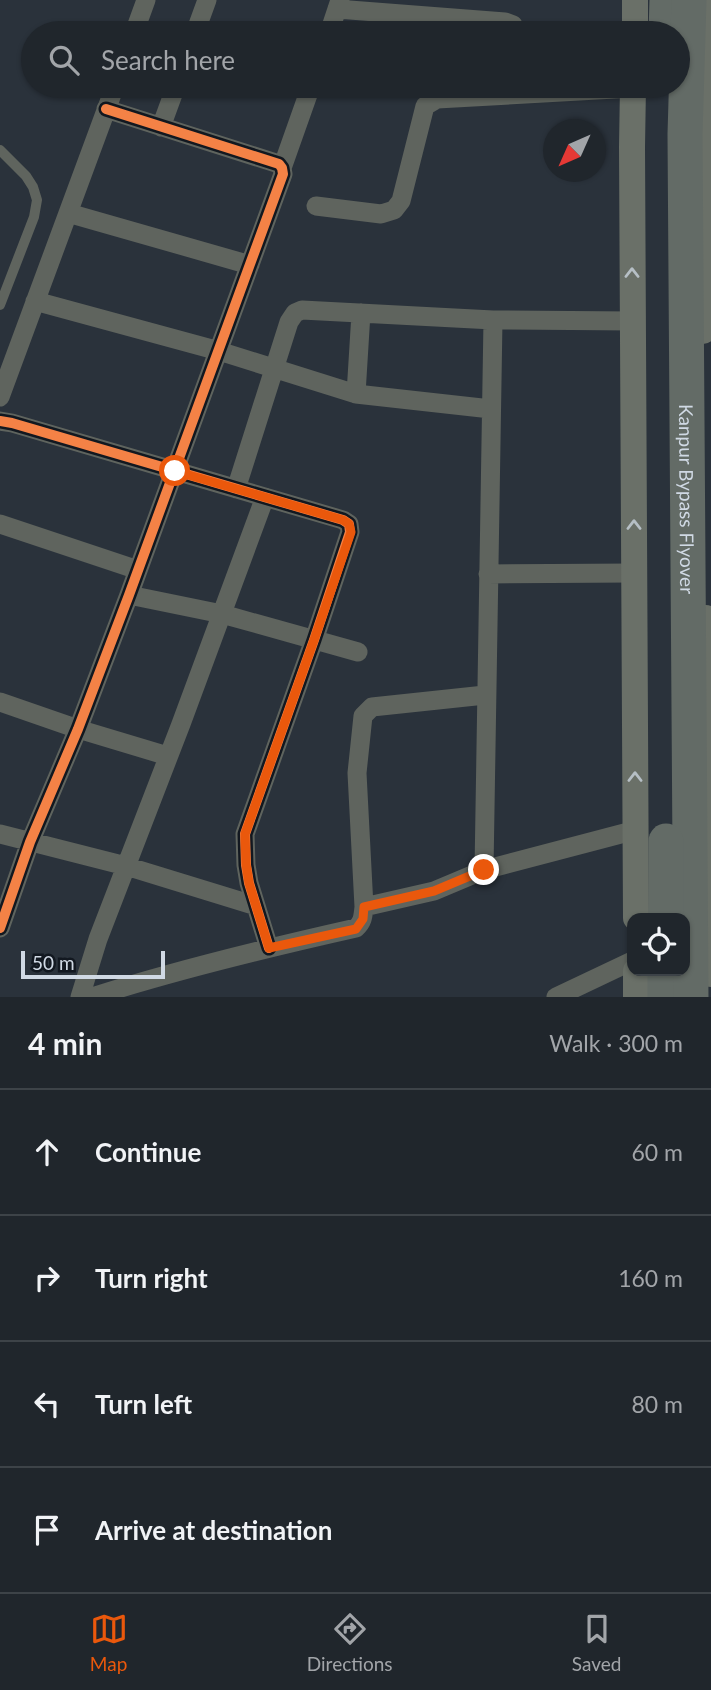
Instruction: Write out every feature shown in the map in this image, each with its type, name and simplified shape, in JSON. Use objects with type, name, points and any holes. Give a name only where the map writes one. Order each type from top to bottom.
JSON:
[{"type":"highway","points":[[666,21],[667,0]]},
{"type":"highway","name":"Kanpur Bypass Flyover","points":[[688,21],[689,0]]},
{"type":"highway","name":"Kanpur Bypass Flyover","points":[[649,98],[663,131],[667,617],[666,913]]},
{"type":"highway","name":"Kanpur Bypass Flyover","points":[[686,98],[691,997]]},
{"type":"highway","points":[[665,997],[666,976]]},
{"type":"main road","points":[[635,0],[635,21]]},
{"type":"main road","points":[[711,0],[707,313],[702,357],[711,974]]},
{"type":"main road","points":[[636,913],[632,148],[642,98]]},
{"type":"main road","points":[[636,976],[636,997]]},
{"type":"street","points":[[138,21],[146,0]]},
{"type":"street","points":[[199,21],[207,0]]},
{"type":"street","points":[[332,21],[338,4],[496,21]]},
{"type":"street","points":[[0,397],[110,98]]},
{"type":"street","points":[[161,127],[172,98]]},
{"type":"street","points":[[0,928],[30,842],[78,729],[175,471],[283,174],[282,168],[306,98]]},
{"type":"street","points":[[316,206],[381,214],[394,210],[401,201],[425,106],[437,99],[446,98]]},
{"type":"street","points":[[106,109],[279,164],[282,168]]},
{"type":"street","points":[[68,213],[250,265]]},
{"type":"street","points":[[35,301],[219,351],[356,394],[492,409]]},
{"type":"street","points":[[236,489],[289,323],[295,313],[302,310],[492,320],[633,321]]},
{"type":"street","points":[[356,394],[361,313]]},
{"type":"street","points":[[484,870],[492,320]]},
{"type":"street","points":[[0,421],[343,520],[349,524],[351,532],[245,834],[249,883],[269,948]]},
{"type":"street","points":[[80,997],[97,939],[265,497]]},
{"type":"street","points":[[0,524],[138,570]]},
{"type":"street","points":[[488,574],[634,573]]},
{"type":"street","points":[[129,595],[222,614],[358,652]]},
{"type":"street","points":[[92,997],[269,948],[356,929],[363,919],[364,907],[357,773],[363,716],[372,707],[485,695]]},
{"type":"street","points":[[0,702],[168,756]]},
{"type":"street","points":[[364,907],[434,891],[484,870],[636,830]]},
{"type":"street","points":[[0,834],[126,866],[256,905]]},
{"type":"street","points":[[636,879],[710,869]]},
{"type":"street","points":[[690,937],[710,929]]},
{"type":"street","points":[[556,997],[627,963]]},
{"type":"lane","points":[[0,150],[26,176],[37,200],[34,217],[0,305]]},
{"type":"cycle path","points":[[0,928],[30,842],[78,729],[129,595],[283,174],[279,164],[106,109]]},
{"type":"cycle path","points":[[0,421],[343,520],[349,524],[350,532],[314,640],[245,834],[249,883],[269,948]]},
{"type":"route","points":[[175,471],[343,520],[349,524],[351,532],[245,834],[249,883],[269,948],[356,929],[363,919],[364,907],[434,891],[484,870]]}]
